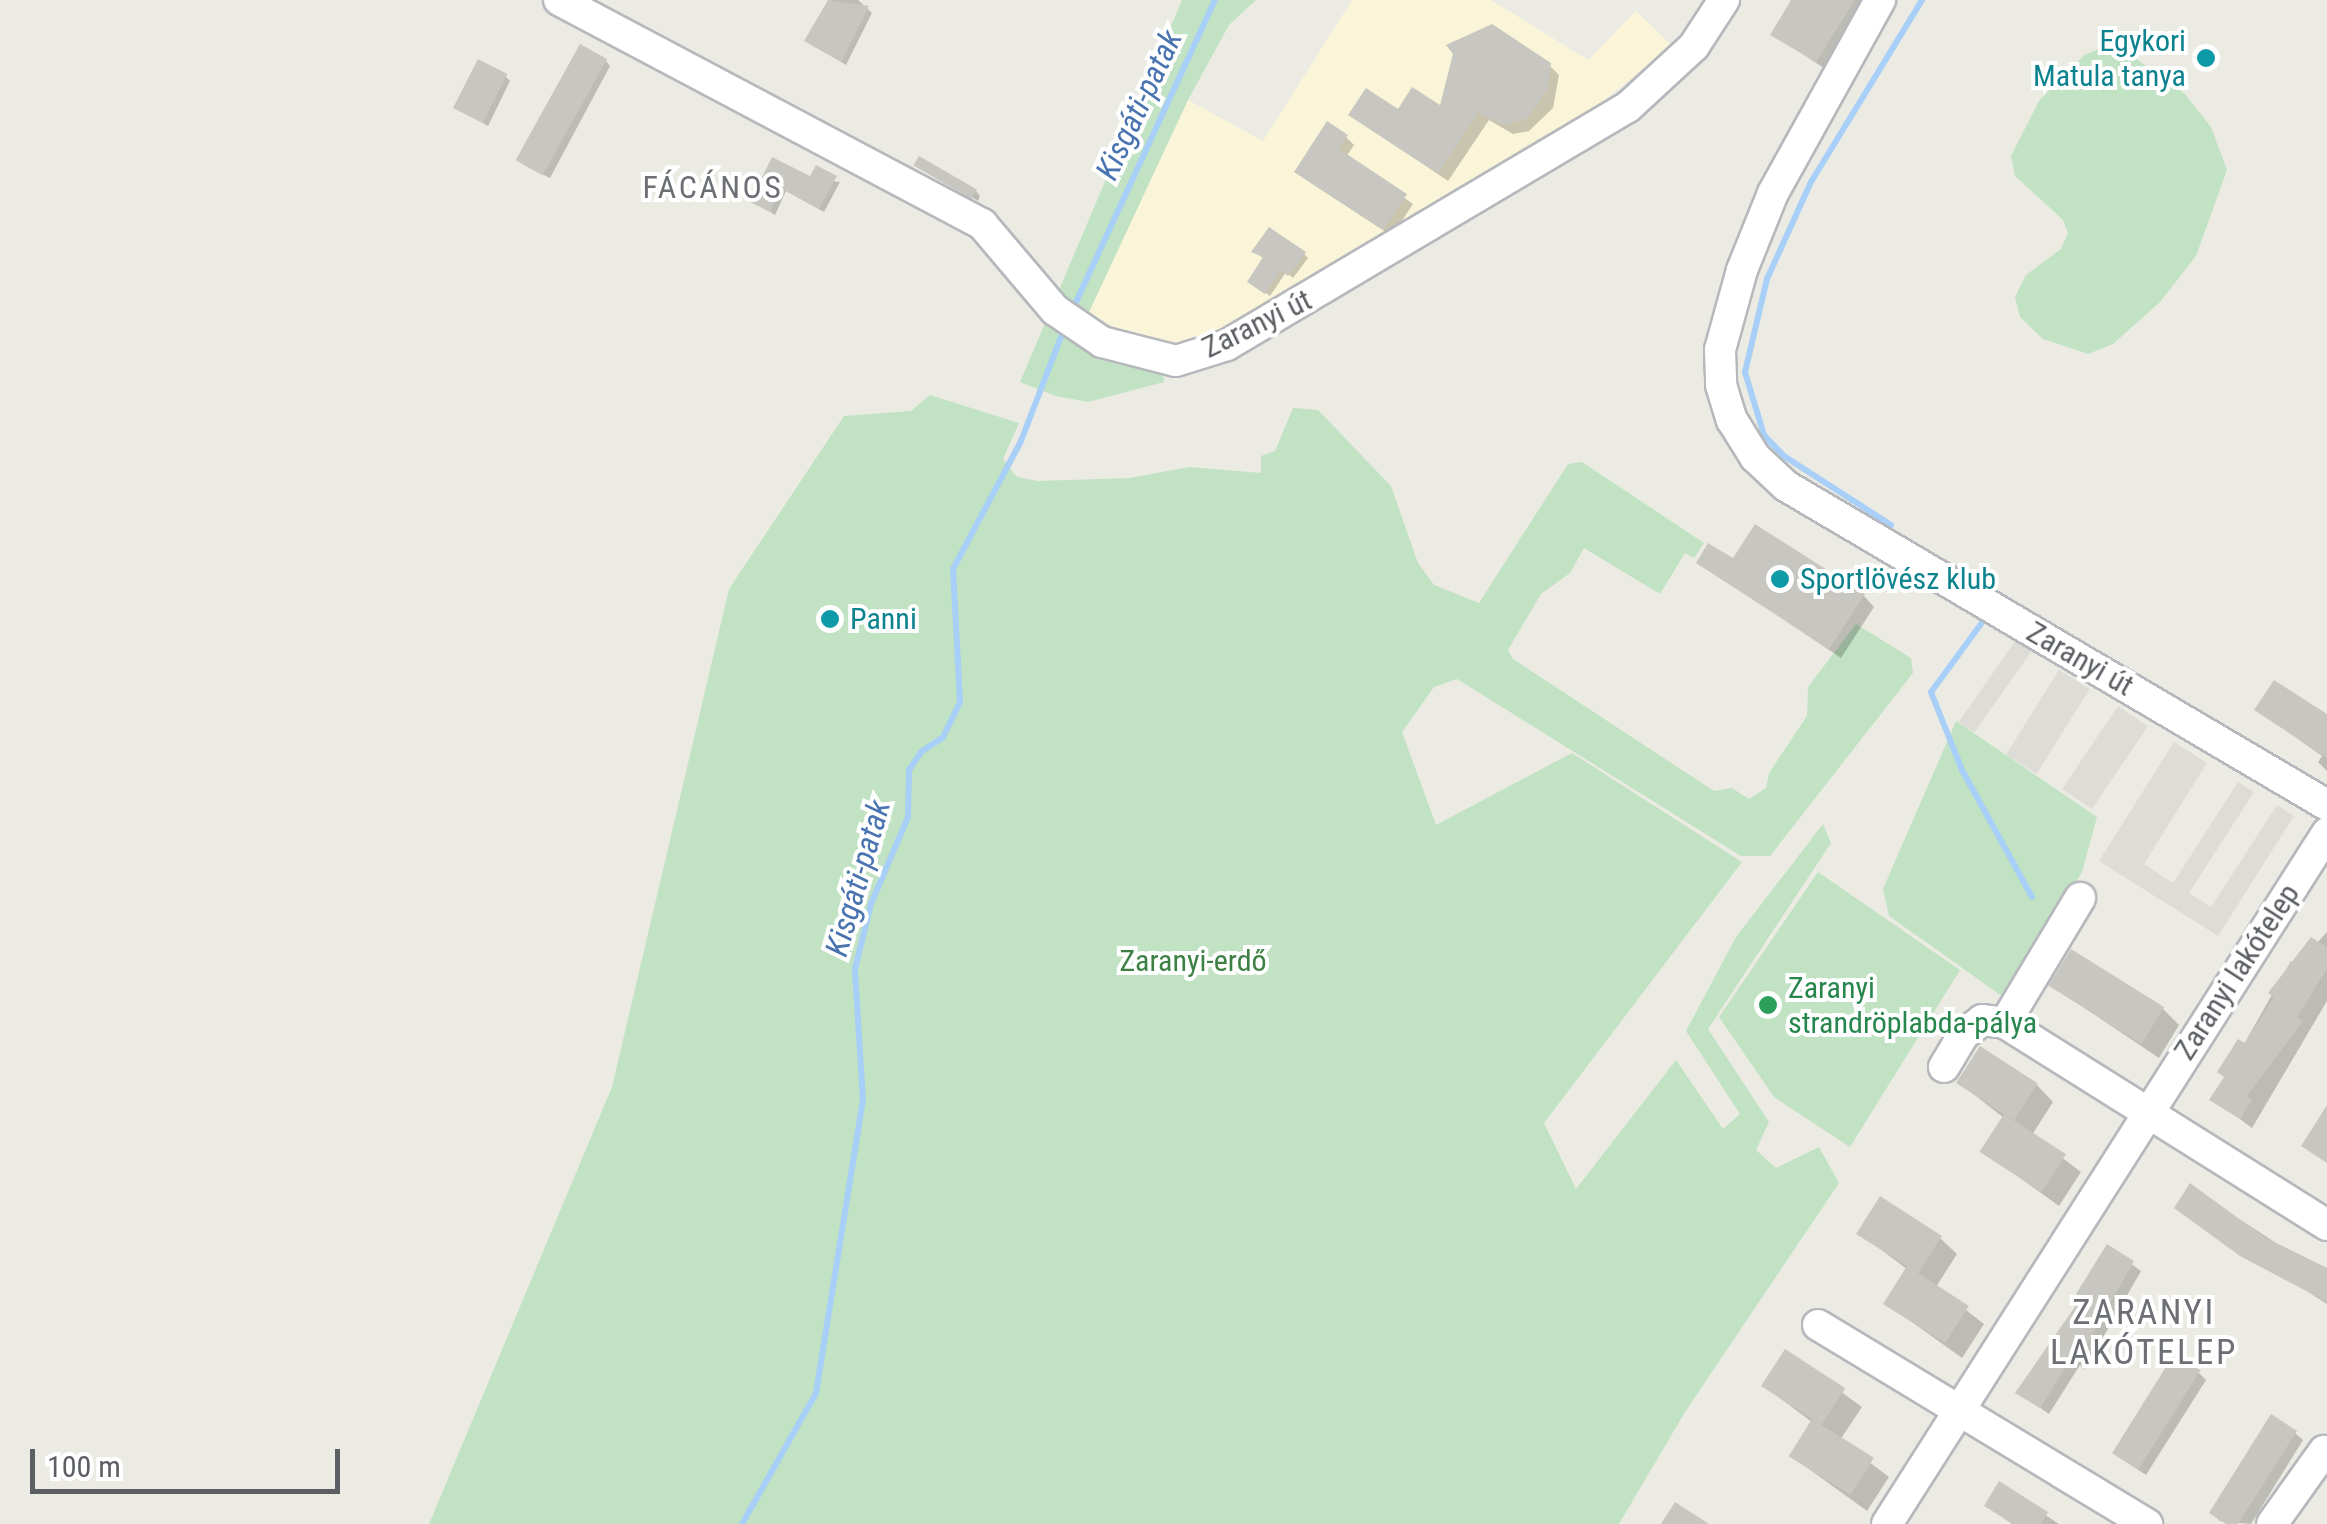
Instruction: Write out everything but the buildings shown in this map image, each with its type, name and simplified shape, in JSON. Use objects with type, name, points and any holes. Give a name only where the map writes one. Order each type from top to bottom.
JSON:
[{"type":"street","name":"Zaranyi út","points":[[560,0],[982,224],[1055,310],[1084,331],[1129,354],[1176,360],[1227,345],[1628,107],[1694,46],[1724,0]]},
{"type":"street","name":"Zaranyi út","points":[[1880,0],[1773,192],[1742,270],[1720,350],[1721,385],[1732,420],[1755,457],[1786,486],[2327,804]]},
{"type":"street","name":"Zaranyi lakótelep","points":[[1887,1524],[2146,1111],[2327,833]]},
{"type":"street","points":[[2005,1022],[2080,898]]},
{"type":"street","points":[[1944,1067],[1963,1036],[1982,1020],[2005,1022],[2327,1225]]},
{"type":"street","points":[[1818,1325],[2147,1524]]},
{"type":"street","points":[[2272,1524],[2324,1451]]},
{"type":"shaded area","points":[[1352,0],[1491,0],[1588,60],[1636,11],[1672,46],[1583,117],[1231,327],[1187,342],[1155,342],[1087,316],[1188,100],[1263,141]]},
{"type":"shaded area","points":[[2016,640],[2032,651],[1974,733],[1959,722]]},
{"type":"shaded area","points":[[2059,670],[2090,689],[2037,774],[2006,755]]},
{"type":"shaded area","points":[[2118,706],[2148,726],[2092,809],[2062,789]]},
{"type":"shaded area","points":[[2174,742],[2207,763],[2144,864],[2173,883],[2238,782],[2254,792],[2189,893],[2211,907],[2277,805],[2294,816],[2218,936],[2099,861]]},
{"type":"green space","points":[[1182,0],[1256,0],[1229,25],[1188,100],[1076,340],[1162,367],[1164,382],[1088,402],[1056,396],[1020,382]]},
{"type":"green space","points":[[2101,48],[2127,52],[2185,94],[2211,127],[2227,170],[2196,256],[2160,302],[2113,344],[2088,354],[2043,339],[2020,317],[2015,297],[2026,275],[2061,249],[2068,233],[2063,220],[2015,176],[2011,156],[2039,101],[2084,55]]},
{"type":"green space","name":"Zaranyi-erdő","points":[[930,395],[1019,423],[1003,459],[1017,477],[1037,481],[1130,478],[1189,467],[1261,473],[1261,456],[1275,451],[1293,408],[1318,410],[1391,486],[1418,563],[1434,585],[1479,603],[1568,464],[1582,462],[1704,543],[1694,558],[1685,553],[1660,594],[1584,548],[1570,573],[1541,594],[1508,650],[1513,659],[1714,791],[1732,788],[1749,799],[1766,788],[1769,773],[1807,716],[1808,687],[1856,624],[1911,658],[1913,673],[1770,856],[1741,856],[1457,679],[1434,687],[1402,732],[1436,825],[1572,753],[1742,862],[1544,1123],[1576,1189],[1676,1060],[1723,1129],[1740,1114],[1686,1031],[1736,937],[1823,824],[1831,843],[1708,1029],[1769,1122],[1756,1150],[1776,1168],[1819,1147],[1839,1183],[1685,1412],[1619,1524],[429,1524],[612,1087],[729,589],[844,416],[911,411]]},
{"type":"green space","points":[[1956,721],[2097,817],[2082,872],[2006,999],[1889,916],[1883,889]]},
{"type":"green space","points":[[1818,872],[1960,970],[1850,1147],[1774,1097],[1719,1017]]},
{"type":"waterway","name":"Kisgáti-patak","points":[[1071,313],[1215,0]]},
{"type":"waterway","points":[[1891,525],[1784,456],[1764,435],[1745,372],[1767,279],[1811,182],[1922,0]]},
{"type":"waterway","name":"Kisgáti-patak","points":[[742,1524],[816,1393],[863,1101],[855,969],[871,904],[908,817],[909,770],[921,752],[943,737],[960,702],[953,569],[1021,441],[1064,329]]},
{"type":"waterway","points":[[1981,624],[1931,692],[1962,770],[2032,897]]},
{"type":"place","name":"Egykori Matula tanya","points":[[2206,58]]},
{"type":"place","name":"Sportlövész klub","points":[[1780,579]]},
{"type":"place","name":"Panni","points":[[830,619]]},
{"type":"place","name":"Zaranyi strandröplabda-pálya","points":[[1768,1005]]},
{"type":"district","name":"FÁCÁNOS","points":[[713,187]]},
{"type":"district","name":"ZARANYI LAKÓTELEP","points":[[2144,1333]]}]
